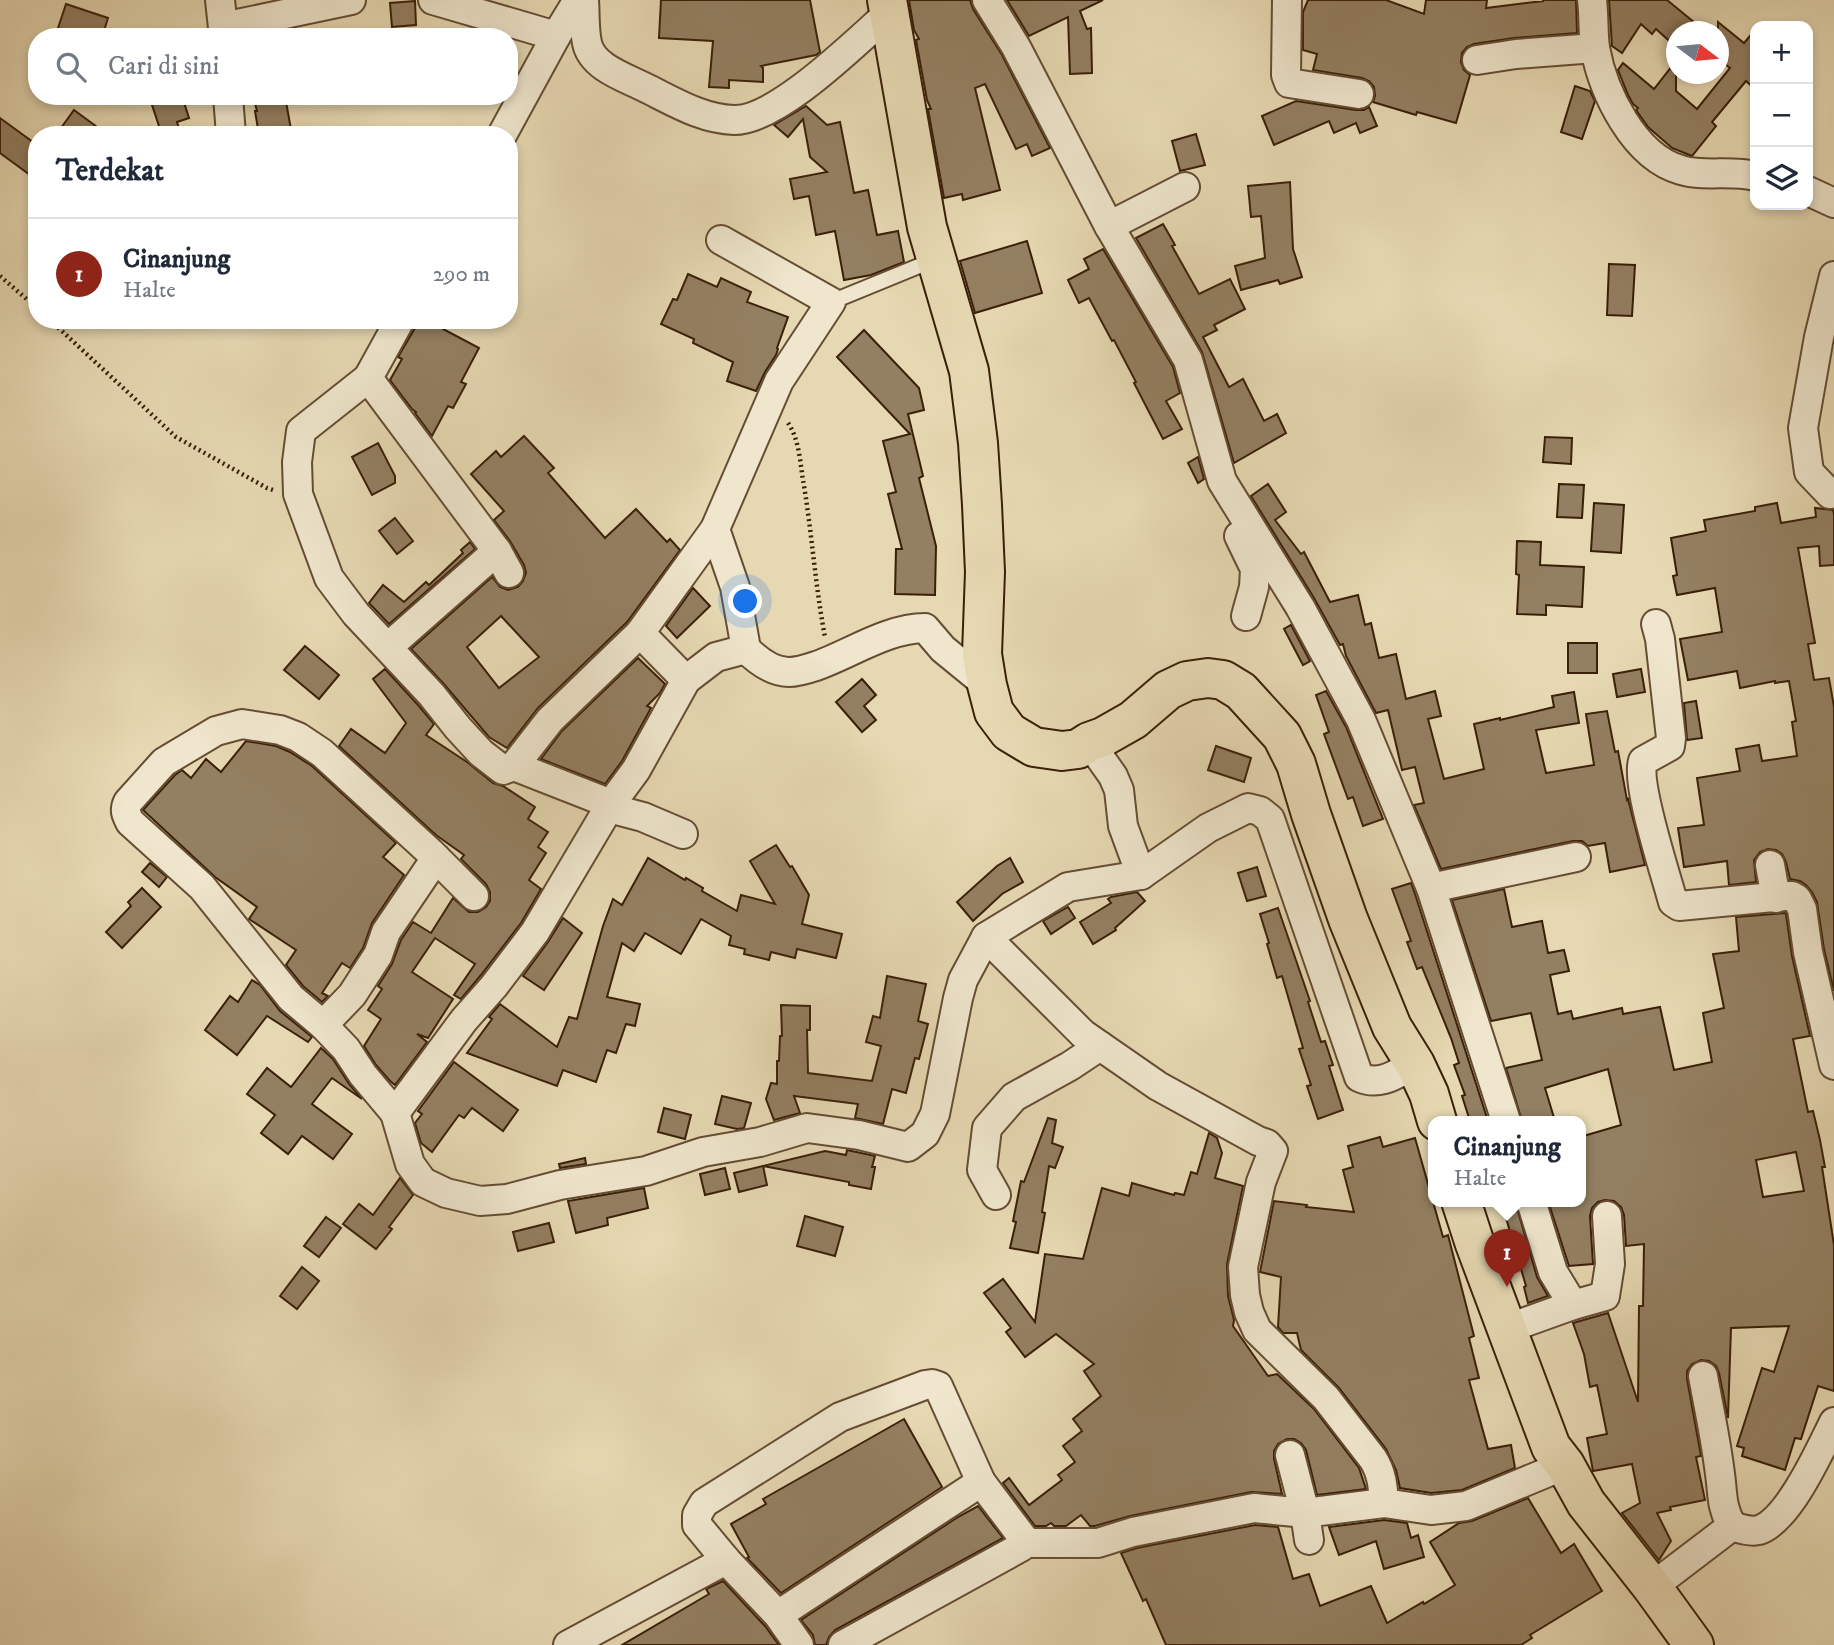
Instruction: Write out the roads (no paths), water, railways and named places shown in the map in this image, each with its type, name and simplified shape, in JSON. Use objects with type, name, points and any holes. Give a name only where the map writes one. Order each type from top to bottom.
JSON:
[{"type":"highway","points":[[888,6],[924,215],[969,371],[978,443],[985,572],[982,654],[994,712],[1009,732],[1027,743],[1034,747],[1062,751],[1078,748],[1103,737],[1133,720],[1168,690],[1187,681],[1208,678],[1223,680],[1241,691],[1282,736],[1296,764],[1348,919],[1392,1027],[1415,1064],[1436,1116]]},
{"type":"highway","points":[[1463,1207],[1552,1447],[1586,1503],[1652,1587],[1690,1643]]},
{"type":"street","points":[[222,21],[351,0]]},
{"type":"street","points":[[433,0],[556,36]]},
{"type":"street","points":[[507,126],[578,0]]},
{"type":"street","points":[[584,0],[587,44],[594,58],[609,69],[693,111],[712,118],[736,120],[755,117],[801,90],[888,6]]},
{"type":"street","points":[[987,0],[1016,47],[1109,226],[1188,360],[1222,481],[1223,497],[1255,569],[1254,587],[1246,616]]},
{"type":"street","points":[[1287,0],[1286,75],[1289,83],[1359,94]]},
{"type":"street","points":[[1592,0],[1595,48],[1608,92],[1627,125],[1649,153],[1683,172],[1750,175]]},
{"type":"street","points":[[1477,60],[1595,48]]},
{"type":"street","points":[[229,105],[231,126]]},
{"type":"street","points":[[1109,226],[1185,187]]},
{"type":"street","points":[[1813,193],[1834,203]]},
{"type":"street","points":[[395,329],[368,379],[301,431],[297,462],[298,494],[329,578],[356,614],[431,694],[458,728],[481,753],[503,770],[514,766],[550,720],[640,633],[715,529],[779,381],[831,302],[721,240]]},
{"type":"street","points":[[1830,494],[1809,472],[1803,428],[1819,337],[1834,276]]},
{"type":"street","points":[[368,379],[503,562],[388,647]]},
{"type":"street","points":[[1222,481],[1300,607],[1361,720],[1432,888],[1504,1116]]},
{"type":"street","points":[[715,529],[735,587],[746,649],[769,667],[787,672],[804,670],[895,633],[925,628],[943,649],[987,685]]},
{"type":"street","points":[[1656,624],[1671,738],[1670,746],[1643,761],[1640,769],[1649,814],[1673,902],[1679,906],[1792,896],[1797,899],[1802,909],[1808,952],[1834,1065]]},
{"type":"street","points":[[640,633],[686,680]]},
{"type":"street","points":[[395,1113],[464,1020],[535,932],[610,806],[636,770],[686,680],[716,657],[746,649]]},
{"type":"street","points":[[474,896],[322,752],[298,737],[272,728],[242,724],[216,731],[164,762],[128,802],[125,813],[130,822],[202,887],[291,998],[346,1048],[363,1075],[395,1113],[410,1164],[424,1182],[446,1193],[480,1201],[507,1199],[560,1185],[646,1171],[703,1152],[760,1142],[807,1128],[859,1135],[908,1147],[925,1134],[935,1114],[961,989],[974,957],[986,937],[1068,887],[1141,874],[1208,828],[1248,808],[1260,811],[1270,819],[1359,1077],[1367,1081],[1381,1082],[1415,1064]]},
{"type":"street","points":[[1089,742],[1116,783],[1122,806],[1123,826],[1141,874]]},
{"type":"street","points":[[514,766],[683,834]]},
{"type":"street","points":[[323,1026],[352,995],[377,955],[386,932],[436,858]]},
{"type":"street","points":[[1432,888],[1576,858]]},
{"type":"street","points":[[1770,865],[1776,898]]},
{"type":"street","points":[[986,937],[1083,1034],[1158,1086],[1270,1146],[1273,1151],[1261,1182],[1243,1267],[1249,1312],[1258,1330],[1326,1398],[1373,1459],[1382,1480],[1384,1503]]},
{"type":"street","points":[[996,1195],[982,1171],[987,1128],[1014,1097],[1070,1066],[1100,1045]]},
{"type":"street","points":[[1533,1207],[1553,1272],[1573,1305]]},
{"type":"street","points":[[1506,1329],[1605,1296],[1610,1264],[1607,1216]]},
{"type":"street","points":[[1703,1377],[1721,1476],[1722,1501],[1732,1526],[1757,1531],[1776,1519],[1791,1502],[1834,1422]]},
{"type":"street","points":[[799,1645],[778,1615],[697,1525],[697,1515],[704,1503],[840,1417],[925,1385],[938,1386],[981,1482],[1024,1539],[1023,1543],[1021,1547],[843,1645]]},
{"type":"street","points":[[1290,1455],[1307,1526]]},
{"type":"street","points":[[1023,1543],[1098,1543],[1133,1532],[1254,1508],[1307,1526],[1384,1503],[1431,1510],[1466,1506],[1565,1465]]},
{"type":"street","points":[[778,1615],[981,1482]]},
{"type":"street","points":[[1652,1587],[1732,1526]]},
{"type":"street","points":[[568,1645],[726,1560]]},
{"type":"lane","points":[[831,302],[936,259]]},
{"type":"place","name":"Cinanjung","points":[[1507,1287]]}]
